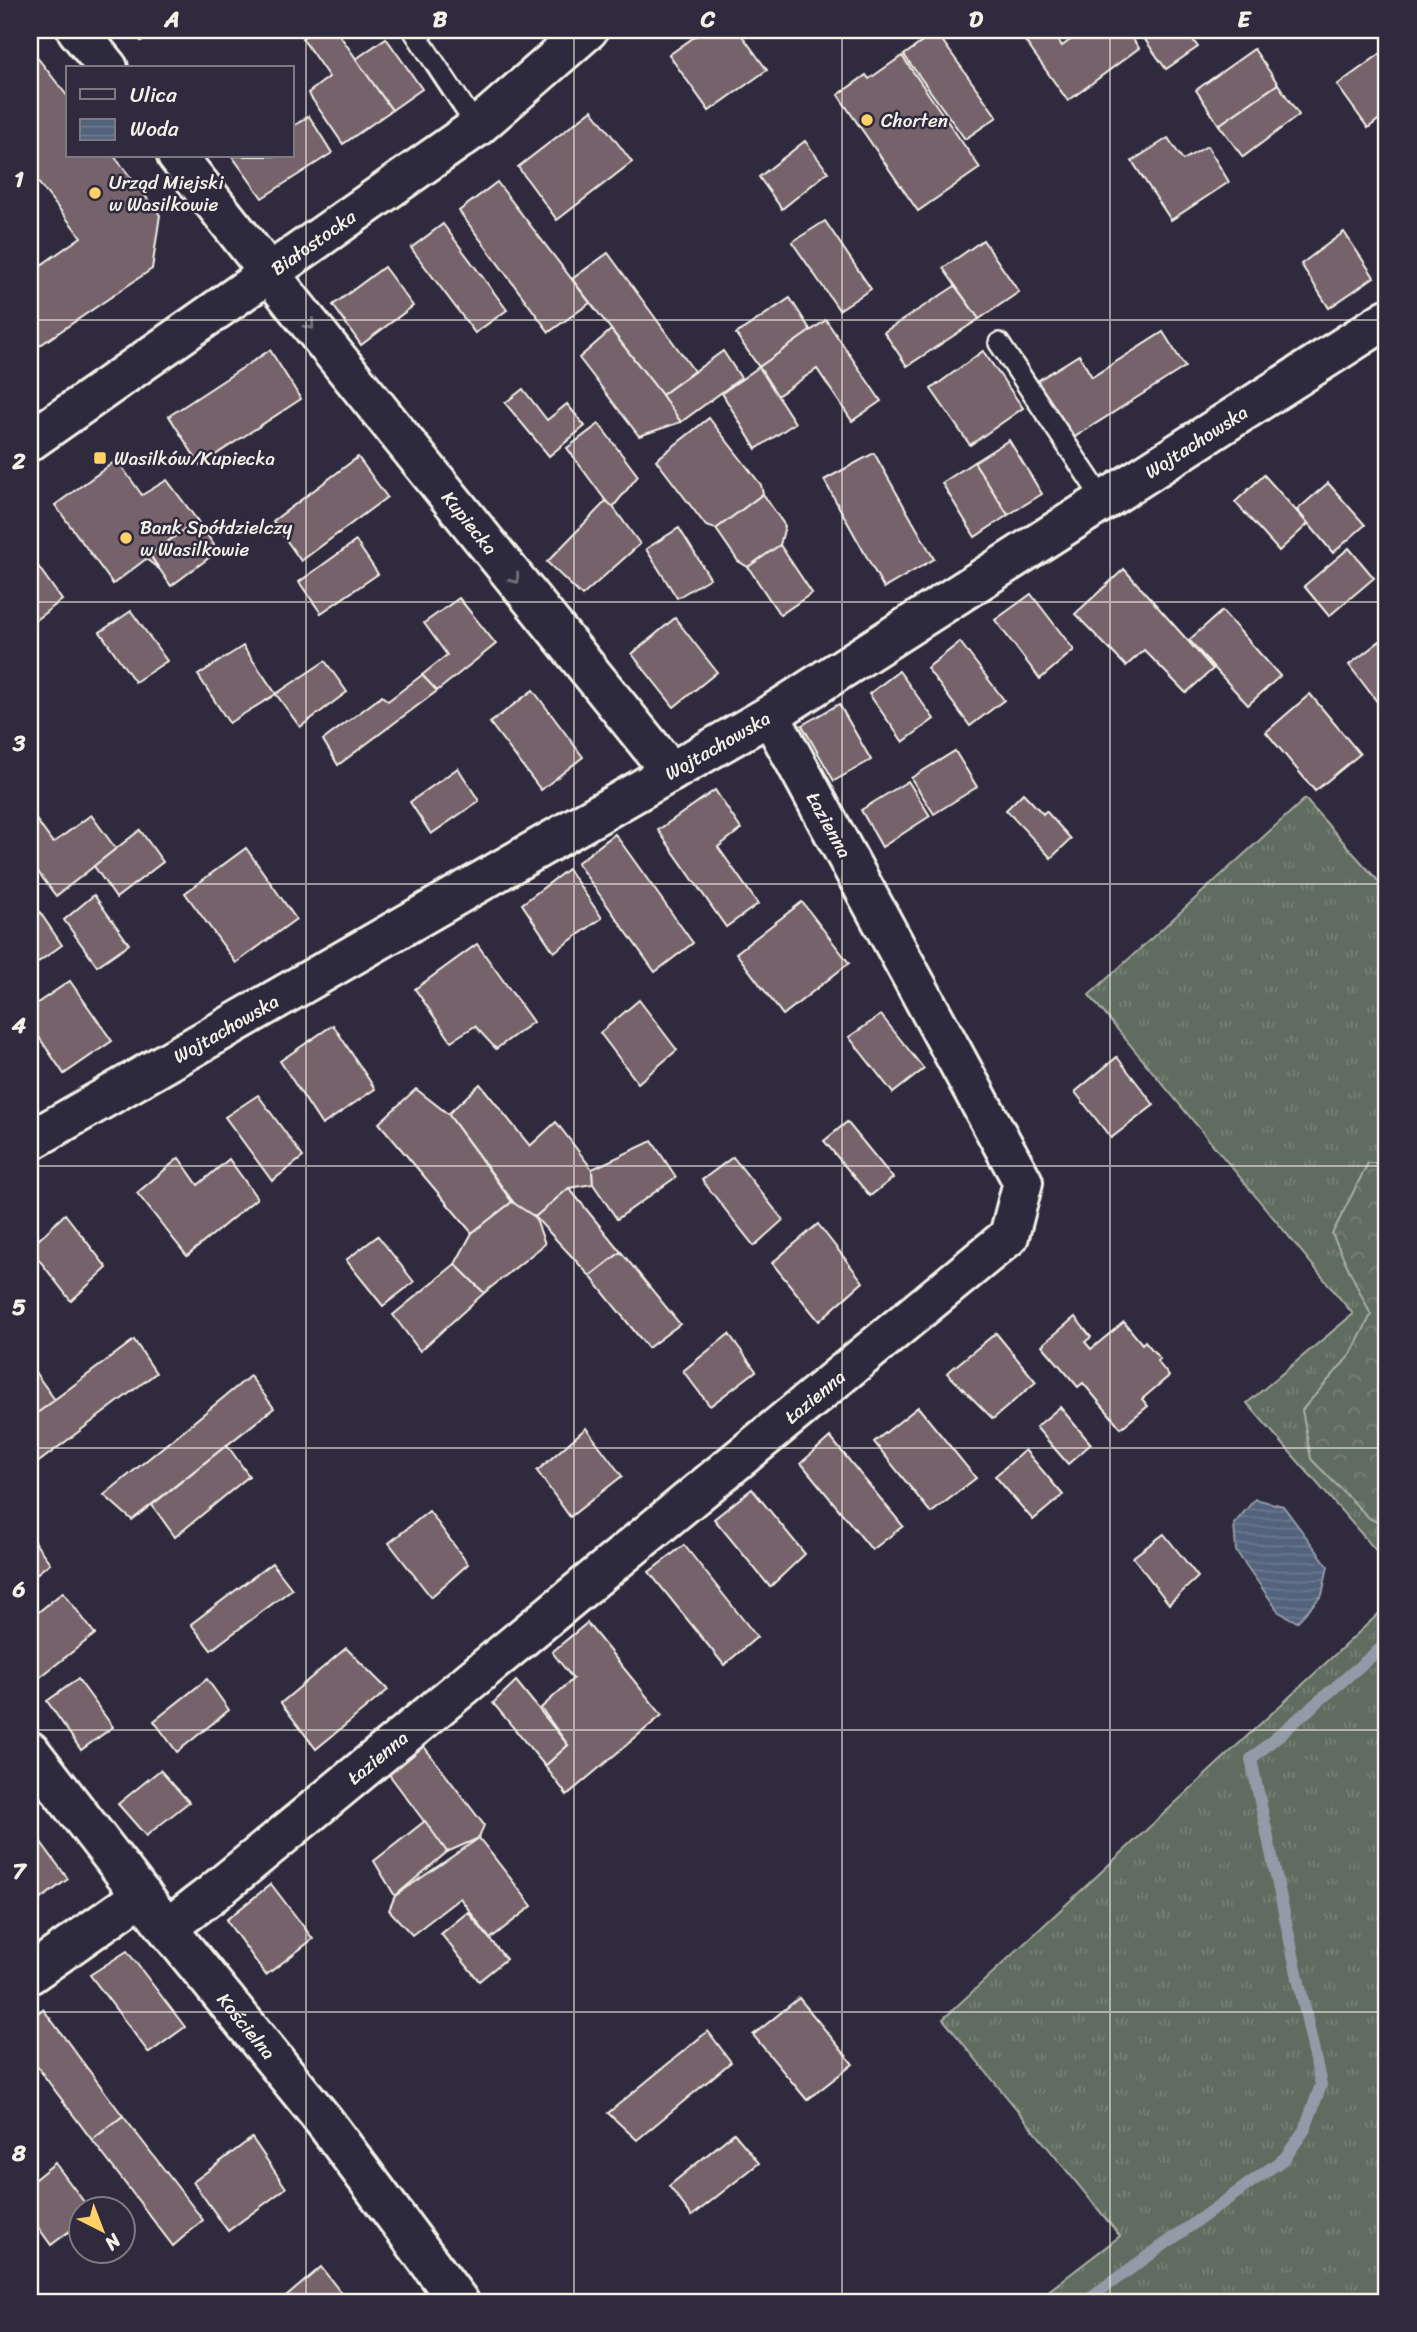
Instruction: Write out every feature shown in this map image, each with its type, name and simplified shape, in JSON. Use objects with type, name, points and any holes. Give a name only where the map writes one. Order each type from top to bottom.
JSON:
[{"type":"street","points":[[77,30],[106,66]]},
{"type":"street","name":"Białostocka","points":[[30,441],[477,127],[589,30]]},
{"type":"street","name":"Kupiecka","points":[[179,158],[671,772]]},
{"type":"street","name":"Wojtachowska","points":[[30,1141],[770,715],[1387,319]]},
{"type":"street","name":"Łazienna","points":[[167,1928],[235,1875],[1009,1236],[1023,1182],[770,715]]},
{"type":"street","name":"Kościelna","points":[[30,1751],[167,1928],[324,2121],[459,2302]]},
{"type":"street","points":[[30,1974],[142,1895]]},
{"type":"lane","points":[[413,30],[477,127]]},
{"type":"lane","points":[[999,343],[1104,501]]},
{"type":"green space","points":[[1305,799],[1387,891],[1387,1563],[1247,1403],[1353,1314],[1089,995]]},
{"type":"green space","points":[[1368,1163],[1387,1163],[1387,1527],[1369,1518],[1311,1459],[1302,1410],[1351,1354],[1371,1315],[1332,1234]]},
{"type":"green space","points":[[1387,1606],[1387,2302],[1034,2302],[1120,2236],[943,2019]]},
{"type":"water","points":[[1255,1499],[1283,1506],[1328,1566],[1322,1595],[1297,1622],[1279,1612],[1236,1551],[1234,1524]]},
{"type":"building","points":[[133,30],[157,30],[141,41]]},
{"type":"building","points":[[314,30],[336,30],[392,110],[343,144],[308,93],[329,77],[302,38]]},
{"type":"building","points":[[704,30],[738,30],[767,70],[709,111],[669,55]]},
{"type":"building","points":[[1038,30],[1052,30],[1062,46],[1084,30],[1126,30],[1139,48],[1068,101],[1025,41]]},
{"type":"building","points":[[1138,30],[1186,30],[1198,47],[1166,69]]},
{"type":"building","points":[[936,32],[997,117],[965,139],[904,55]]},
{"type":"building","points":[[386,38],[422,89],[392,110],[356,59]]},
{"type":"building","points":[[1254,49],[1278,84],[1219,125],[1196,90]]},
{"type":"building","points":[[1387,49],[1387,113],[1368,128],[1337,85]]},
{"type":"building","name":"Urząd Miejski w Wasilkowie","points":[[33,52],[66,94],[66,158],[116,158],[160,215],[152,269],[30,352],[30,264],[34,270],[81,237],[30,172],[30,54]]},
{"type":"building","points":[[902,56],[980,168],[918,211],[838,95],[866,75],[869,79]]},
{"type":"building","points":[[1278,84],[1299,115],[1243,157],[1219,125]]},
{"type":"building","points":[[592,110],[632,162],[557,220],[518,167]]},
{"type":"building","points":[[309,116],[332,153],[262,198],[233,158],[294,158],[294,126]]},
{"type":"building","points":[[1168,138],[1183,160],[1207,146],[1229,182],[1171,220],[1132,161]]},
{"type":"building","points":[[805,141],[828,172],[782,209],[759,177]]},
{"type":"building","points":[[497,182],[590,303],[549,332],[459,211]]},
{"type":"building","points":[[825,221],[871,289],[839,310],[792,242]]},
{"type":"building","points":[[443,224],[507,310],[475,333],[411,248]]},
{"type":"building","points":[[1344,232],[1374,277],[1329,308],[1301,264]]},
{"type":"building","points":[[983,240],[1019,292],[979,319],[943,268]]},
{"type":"building","points":[[608,253],[694,371],[662,395],[572,279]]},
{"type":"building","points":[[384,267],[413,306],[361,345],[333,305]]},
{"type":"building","points":[[955,286],[979,319],[907,366],[884,332]]},
{"type":"building","points":[[790,298],[811,331],[759,367],[736,334]]},
{"type":"building","points":[[826,320],[881,401],[852,421],[817,369],[777,396],[759,367]]},
{"type":"building","points":[[611,330],[681,422],[639,436],[579,358]]},
{"type":"building","points":[[1163,332],[1185,367],[1073,438],[1037,381],[1079,355],[1092,377]]},
{"type":"building","points":[[270,350],[301,399],[200,465],[169,416]]},
{"type":"building","points":[[723,351],[741,378],[681,422],[662,395]]},
{"type":"building","points":[[983,351],[1023,408],[970,445],[931,389]]},
{"type":"building","points":[[759,367],[795,423],[756,449],[722,393]]},
{"type":"building","points":[[523,389],[547,420],[567,404],[585,426],[549,456],[505,403]]},
{"type":"building","points":[[709,418],[761,485],[763,494],[716,529],[706,526],[656,460]]},
{"type":"building","points":[[599,424],[638,476],[613,507],[567,448]]},
{"type":"building","points":[[1009,440],[1042,494],[1008,515],[974,462]]},
{"type":"building","points":[[874,453],[934,559],[884,588],[824,480]]},
{"type":"building","points":[[358,457],[387,497],[301,561],[273,521]]},
{"type":"building","name":"Bank Spółdzielczy w Wasilkowie","points":[[117,460],[142,495],[167,480],[197,520],[150,555],[159,569],[146,559],[113,584],[55,505]]},
{"type":"building","points":[[974,462],[1008,515],[975,537],[942,483]]},
{"type":"building","points":[[1264,475],[1308,524],[1279,551],[1235,502]]},
{"type":"building","points":[[1328,483],[1365,525],[1333,553],[1297,510]]},
{"type":"building","points":[[763,494],[785,526],[780,545],[748,567],[738,561],[716,529]]},
{"type":"building","points":[[606,501],[640,544],[582,596],[547,562]]},
{"type":"building","points":[[197,520],[218,551],[171,586],[150,555]]},
{"type":"building","points":[[679,528],[710,578],[677,598],[646,549]]},
{"type":"building","points":[[356,541],[378,574],[321,613],[299,582]]},
{"type":"building","points":[[780,545],[812,593],[780,615],[748,567]]},
{"type":"building","points":[[1349,548],[1374,578],[1329,616],[1304,586]]},
{"type":"building","points":[[30,555],[62,600],[30,624]]},
{"type":"building","points":[[1124,569],[1213,669],[1186,693],[1144,650],[1126,666],[1075,614]]},
{"type":"building","points":[[1031,594],[1074,650],[1040,679],[995,620]]},
{"type":"building","points":[[459,598],[496,644],[437,691],[422,675],[447,655],[424,623]]},
{"type":"building","points":[[131,611],[167,661],[135,682],[100,632]]},
{"type":"building","points":[[1222,611],[1280,676],[1248,705],[1189,640]]},
{"type":"building","points":[[675,618],[717,672],[674,707],[632,654]]},
{"type":"building","points":[[1380,641],[1387,651],[1385,712],[1349,665]]},
{"type":"building","points":[[960,642],[1004,700],[970,726],[927,668]]},
{"type":"building","points":[[243,646],[276,694],[229,723],[198,675]]},
{"type":"building","points":[[325,661],[347,692],[300,727],[276,694]]},
{"type":"building","points":[[899,671],[934,719],[903,742],[869,694]]},
{"type":"building","points":[[422,675],[437,691],[338,765],[323,740],[382,696],[388,701]]},
{"type":"building","points":[[533,690],[583,757],[541,790],[490,723]]},
{"type":"building","points":[[1310,694],[1360,754],[1315,791],[1266,732]]},
{"type":"building","points":[[839,704],[871,760],[834,781],[802,725]]},
{"type":"building","points":[[955,751],[977,787],[934,814],[911,778]]},
{"type":"building","points":[[458,768],[479,801],[431,834],[410,802]]},
{"type":"building","points":[[908,781],[930,816],[882,847],[861,810]]},
{"type":"building","points":[[715,790],[741,829],[718,847],[758,904],[726,927],[658,830]]},
{"type":"building","points":[[1023,793],[1043,814],[1046,811],[1071,839],[1051,858],[1006,810]]},
{"type":"building","points":[[30,811],[53,843],[91,815],[116,849],[56,896],[30,861]]},
{"type":"building","points":[[140,830],[163,862],[116,898],[94,866]]},
{"type":"building","points":[[615,834],[693,943],[655,972],[577,863]]},
{"type":"building","points":[[246,848],[296,919],[236,963],[185,893]]},
{"type":"building","points":[[568,869],[602,918],[554,952],[522,904]]},
{"type":"building","points":[[94,895],[129,944],[97,966],[64,920]]},
{"type":"building","points":[[802,902],[849,963],[783,1015],[736,953]]},
{"type":"building","points":[[37,908],[62,945],[30,968],[30,913]]},
{"type":"building","points":[[477,944],[533,1022],[496,1049],[475,1026],[451,1041],[415,989]]},
{"type":"building","points":[[70,981],[112,1041],[64,1074],[30,1024],[30,1008]]},
{"type":"building","points":[[639,1000],[677,1050],[638,1083],[600,1033]]},
{"type":"building","points":[[881,1015],[924,1069],[893,1093],[849,1037]]},
{"type":"building","points":[[333,1025],[375,1089],[322,1125],[280,1061]]},
{"type":"building","points":[[1117,1057],[1154,1105],[1111,1138],[1075,1092]]},
{"type":"building","points":[[480,1084],[530,1146],[556,1122],[592,1169],[593,1184],[569,1188],[535,1217],[517,1207],[448,1114]]},
{"type":"building","points":[[416,1089],[448,1114],[512,1202],[472,1233],[379,1123]]},
{"type":"building","points":[[258,1095],[303,1157],[272,1181],[225,1117]]},
{"type":"building","points":[[847,1122],[893,1178],[870,1196],[824,1141]]},
{"type":"building","points":[[652,1141],[676,1177],[617,1219],[593,1184],[592,1169]]},
{"type":"building","points":[[733,1157],[783,1220],[754,1246],[702,1180]]},
{"type":"building","points":[[179,1158],[198,1185],[229,1159],[257,1198],[187,1256],[137,1193]]},
{"type":"building","points":[[569,1188],[621,1252],[590,1276],[535,1217]]},
{"type":"building","points":[[512,1202],[535,1217],[545,1244],[484,1293],[455,1264],[472,1233]]},
{"type":"building","points":[[65,1214],[107,1268],[71,1301],[30,1248]]},
{"type":"building","points":[[818,1224],[863,1282],[819,1321],[772,1263]]},
{"type":"building","points":[[378,1236],[414,1282],[383,1306],[346,1260]]},
{"type":"building","points":[[621,1252],[680,1324],[648,1348],[590,1276]]},
{"type":"building","points":[[455,1264],[484,1293],[420,1351],[393,1315]]},
{"type":"building","points":[[1075,1317],[1091,1337],[1085,1342],[1091,1349],[1124,1322],[1142,1344],[1145,1341],[1160,1359],[1157,1361],[1169,1376],[1142,1399],[1148,1406],[1121,1428],[1083,1383],[1078,1387],[1042,1345]]},
{"type":"building","points":[[996,1333],[1036,1382],[993,1419],[947,1373]]},
{"type":"building","points":[[729,1334],[756,1371],[710,1406],[683,1371]]},
{"type":"building","points":[[134,1340],[156,1373],[36,1464],[30,1454],[30,1418]]},
{"type":"building","points":[[32,1368],[55,1400],[30,1418],[30,1370]]},
{"type":"building","points":[[250,1376],[274,1408],[132,1520],[104,1495]]},
{"type":"building","points":[[918,1407],[976,1478],[931,1513],[874,1442]]},
{"type":"building","points":[[1060,1407],[1091,1444],[1068,1464],[1036,1427]]},
{"type":"building","points":[[586,1428],[622,1476],[570,1517],[537,1471]]},
{"type":"building","points":[[830,1437],[903,1526],[872,1550],[801,1463]]},
{"type":"building","points":[[227,1445],[249,1476],[175,1537],[152,1505]]},
{"type":"building","points":[[1025,1450],[1063,1495],[1033,1520],[995,1476]]},
{"type":"building","points":[[752,1489],[805,1554],[770,1587],[714,1519]]},
{"type":"building","points":[[429,1511],[468,1564],[431,1597],[389,1543]]},
{"type":"building","points":[[1164,1534],[1198,1577],[1169,1604],[1133,1557]]},
{"type":"building","points":[[30,1536],[50,1563],[30,1579]]},
{"type":"building","points":[[684,1545],[757,1637],[724,1665],[649,1572]]},
{"type":"building","points":[[272,1563],[292,1589],[211,1650],[191,1624]]},
{"type":"building","points":[[63,1592],[95,1634],[30,1685],[30,1619]]},
{"type":"building","points":[[587,1623],[662,1715],[567,1795],[545,1766],[568,1745],[541,1708],[573,1679],[552,1652]]},
{"type":"building","points":[[346,1648],[388,1690],[316,1749],[281,1703]]},
{"type":"building","points":[[78,1679],[113,1727],[81,1750],[47,1701]]},
{"type":"building","points":[[207,1679],[229,1710],[177,1752],[154,1721]]},
{"type":"building","points":[[516,1681],[568,1745],[545,1766],[493,1703]]},
{"type":"building","points":[[422,1744],[484,1825],[479,1838],[447,1852],[388,1773]]},
{"type":"building","points":[[160,1770],[189,1802],[146,1836],[118,1804]]},
{"type":"building","points":[[425,1821],[447,1852],[395,1896],[374,1861]]},
{"type":"building","points":[[32,1830],[68,1879],[30,1907],[30,1831]]},
{"type":"building","points":[[479,1838],[532,1906],[490,1939],[460,1898],[412,1935],[389,1910],[395,1896]]},
{"type":"building","points":[[271,1884],[313,1939],[266,1975],[226,1920]]},
{"type":"building","points":[[468,1912],[506,1959],[479,1981],[441,1934]]},
{"type":"building","points":[[127,1951],[185,2027],[149,2053],[90,1975]]},
{"type":"building","points":[[799,1998],[853,2064],[807,2100],[753,2035]]},
{"type":"building","points":[[43,2009],[123,2116],[92,2140],[30,2057],[30,2019]]},
{"type":"building","points":[[708,2031],[731,2062],[637,2140],[608,2113]]},
{"type":"building","points":[[123,2116],[203,2220],[173,2246],[92,2140]]},
{"type":"building","points":[[734,2133],[759,2163],[692,2216],[669,2186]]},
{"type":"building","points":[[252,2138],[286,2188],[228,2231],[193,2182]]},
{"type":"building","points":[[55,2163],[80,2196],[66,2196],[66,2234],[51,2245],[30,2216],[30,2183]]},
{"type":"building","points":[[321,2267],[348,2302],[280,2302]]},
{"type":"waterway","points":[[1084,2302],[1285,2158],[1305,2129],[1321,2085],[1251,1759],[1387,1643]]},
{"type":"place","name":"Chorten","points":[[867,120]]},
{"type":"place","name":"Urząd Miejski w Wasilkowie","points":[[95,193]]},
{"type":"place","name":"Wasilków/Kupiecka","points":[[100,458]]},
{"type":"place","name":"Bank Spółdzielczy w Wasilkowie","points":[[126,538]]}]
